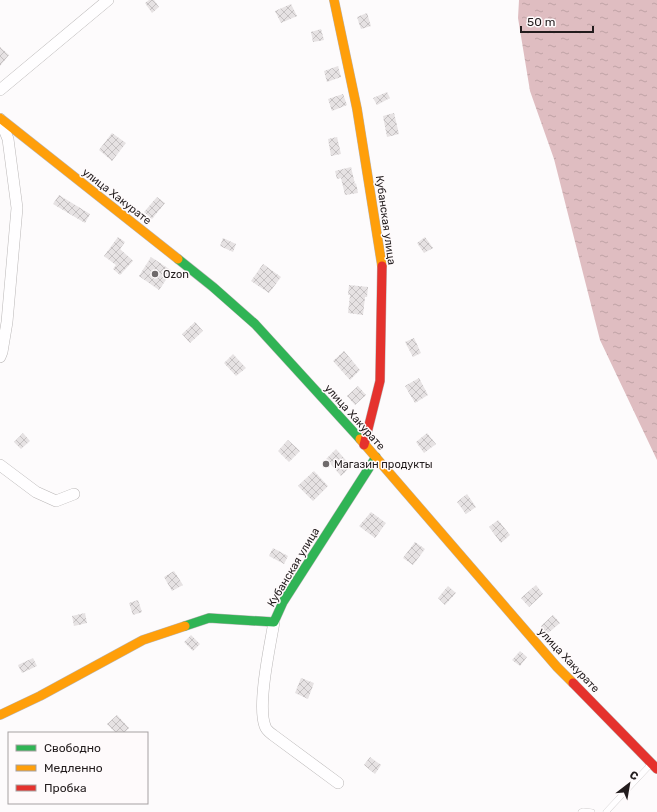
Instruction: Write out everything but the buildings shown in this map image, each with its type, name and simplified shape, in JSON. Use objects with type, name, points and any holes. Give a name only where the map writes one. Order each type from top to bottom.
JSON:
[{"type":"street","points":[[0,90],[108,0]]},
{"type":"street","name":"Кубанская улица","points":[[334,0],[357,109],[382,266],[380,381],[364,445]]},
{"type":"street","points":[[0,119],[8,139],[17,208],[7,322],[0,357]]},
{"type":"street","name":"улица Хакурате","points":[[0,119],[213,287],[255,324],[376,457],[558,667],[654,766]]},
{"type":"street","name":"Кубанская улица","points":[[0,715],[40,696],[143,640],[210,618],[274,622],[284,602],[376,457]]},
{"type":"street","points":[[0,465],[36,492],[56,501],[74,494]]},
{"type":"street","points":[[274,622],[268,656],[262,711],[264,725],[273,735],[338,783]]},
{"type":"lane","points":[[606,812],[654,766]]},
{"type":"lane","points":[[581,812],[583,810],[592,812]]},
{"type":"water","points":[[519,0],[657,0],[657,460],[600,340],[554,159],[530,91],[518,18]]},
{"type":"traffic: fast","points":[[178,259],[255,324],[360,439]]},
{"type":"traffic: fast","points":[[185,626],[209,618],[274,622],[283,602],[376,457]]},
{"type":"traffic: slow","points":[[334,0],[357,109],[382,266]]},
{"type":"traffic: slow","points":[[0,118],[178,259]]},
{"type":"traffic: slow","points":[[360,439],[557,667],[573,683]]},
{"type":"traffic: slow","points":[[0,715],[40,696],[143,640],[185,626]]},
{"type":"traffic: jam","points":[[364,445],[380,381],[382,266]]},
{"type":"traffic: jam","points":[[573,683],[657,769]]},
{"type":"place","name":"Ozon","points":[[155,274]]},
{"type":"place","name":"Магазин продукты","points":[[326,464]]}]
